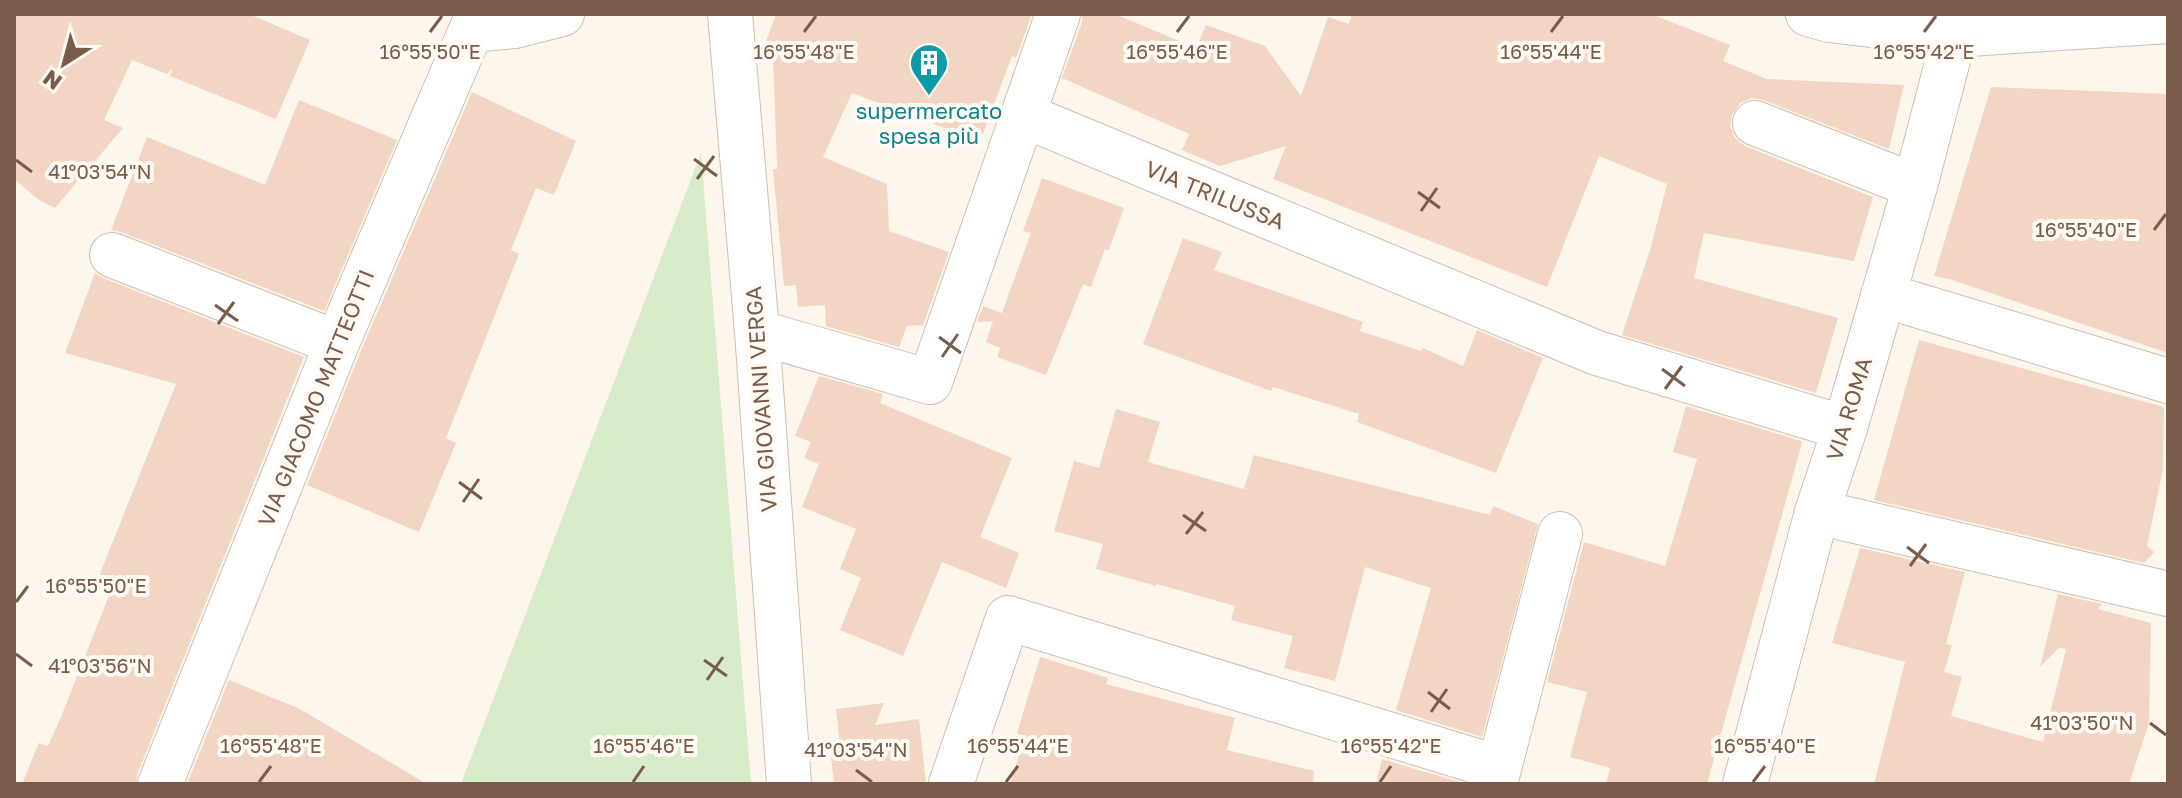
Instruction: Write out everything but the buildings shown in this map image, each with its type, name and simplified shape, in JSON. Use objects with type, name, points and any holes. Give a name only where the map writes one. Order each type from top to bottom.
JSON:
[{"type":"street","points":[[475,22],[515,26],[562,14]]},
{"type":"street","name":"VIA GIOVANNI VERGA","points":[[730,14],[757,332],[789,784]]},
{"type":"street","points":[[757,332],[930,382],[1058,14]]},
{"type":"street","points":[[1808,14],[1829,20],[1958,24],[2168,21]]},
{"type":"street","name":"VIA GIACOMO MATTEOTTI","points":[[160,784],[337,343],[475,22]]},
{"type":"street","name":"VIA ROMA","points":[[1745,784],[1817,512],[1845,428],[1915,186],[1958,24]]},
{"type":"street","name":"VIA TRILUSSA","points":[[1023,115],[1597,353],[1845,428]]},
{"type":"street","points":[[1755,123],[1915,186]]},
{"type":"street","points":[[112,255],[337,343]]},
{"type":"street","points":[[1883,295],[2168,381]]},
{"type":"street","points":[[1817,512],[2168,594]]},
{"type":"street","points":[[951,784],[1008,618],[1497,776],[1560,534]]},
{"type":"green space","points":[[701,153],[751,784],[461,784]]},
{"type":"place","name":"supermercato spesa più","points":[[929,97]]}]
